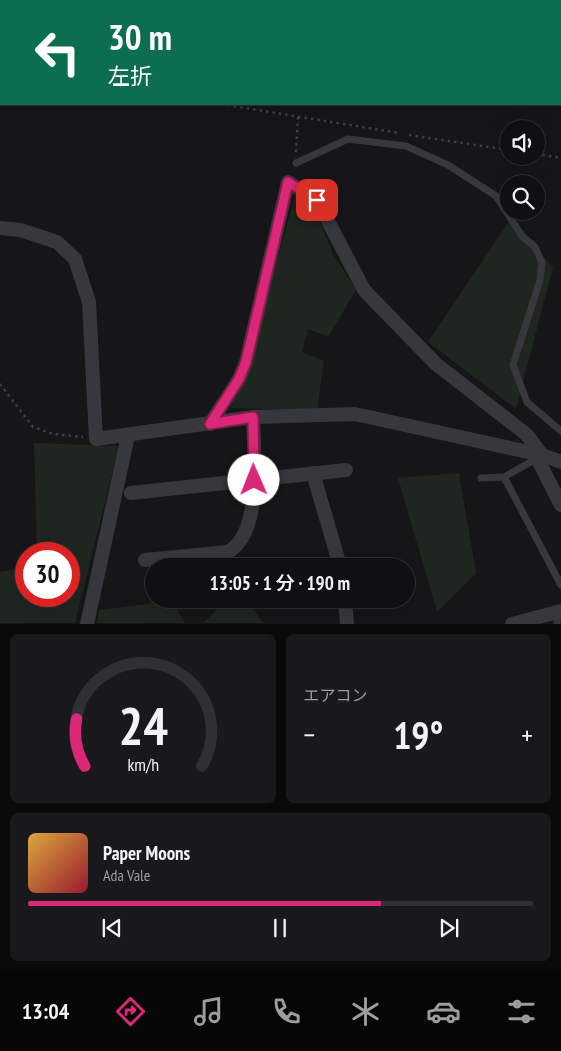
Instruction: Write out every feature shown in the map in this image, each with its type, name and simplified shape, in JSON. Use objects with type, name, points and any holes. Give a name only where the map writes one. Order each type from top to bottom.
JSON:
[{"type":"street","points":[[210,424],[239,379],[246,362],[288,182],[317,200],[364,290],[436,364],[527,435],[561,505]]},
{"type":"street","points":[[0,228],[20,230],[57,242],[75,259],[89,302],[96,438],[128,436],[253,417],[355,414],[561,462]]},
{"type":"street","points":[[166,558],[228,552],[240,542],[252,511],[254,480],[253,417]]},
{"type":"street","points":[[87,624],[128,436]]},
{"type":"street","points":[[131,493],[346,470]]},
{"type":"street","points":[[313,474],[338,558]]},
{"type":"street","points":[[345,608],[346,624]]},
{"type":"street","points":[[512,624],[558,616]]},
{"type":"lane","points":[[296,163],[348,139],[406,146],[448,165],[496,196],[522,236],[536,247],[542,263],[540,280],[513,365],[527,402],[561,432]]},
{"type":"lane","points":[[481,478],[504,477],[538,456]]},
{"type":"lane","points":[[504,477],[561,585]]},
{"type":"path","points":[[227,105],[500,149]]},
{"type":"path","points":[[545,155],[561,158]]},
{"type":"path","points":[[0,384],[33,427],[53,434],[96,438]]},
{"type":"shaded area","points":[[295,195],[314,208],[334,256],[356,290],[328,337],[308,329],[302,352],[324,361],[317,410],[230,408],[252,354]]},
{"type":"shaded area","points":[[510,220],[553,267],[516,409],[428,342]]},
{"type":"shaded area","points":[[34,443],[119,446],[80,603],[80,542],[37,542]]},
{"type":"shaded area","points":[[459,473],[476,573],[437,612],[398,478]]},
{"type":"shaded area","points":[[15,569],[15,607],[79,607],[75,623],[1,623],[0,572]]},
{"type":"shaded area","points":[[145,604],[145,608],[176,608],[185,623],[97,623],[99,610]]},
{"type":"shaded area","points":[[219,608],[252,608],[263,623],[203,623]]},
{"type":"route","points":[[254,480],[253,417],[210,424],[239,379],[246,362],[288,182],[317,200]]}]
